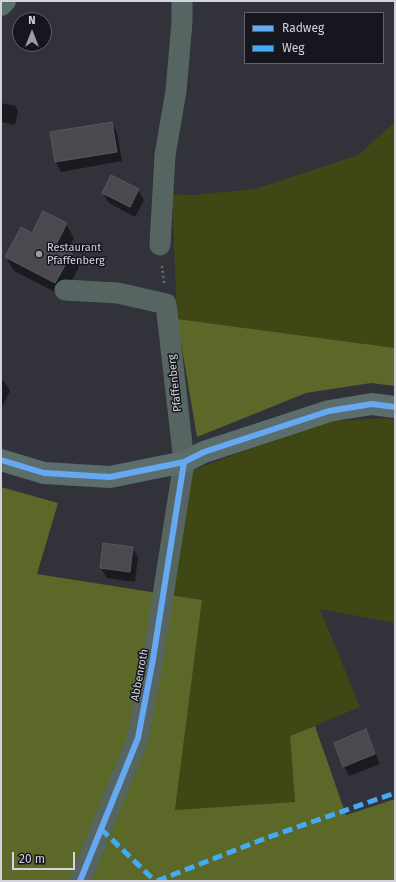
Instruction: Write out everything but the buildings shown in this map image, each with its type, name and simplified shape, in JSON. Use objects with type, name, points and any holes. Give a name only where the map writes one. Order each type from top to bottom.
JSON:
[{"type":"main road","points":[[1,4],[5,1]]},
{"type":"main road","points":[[1,460],[44,474],[110,477],[184,462],[204,452],[329,411],[372,404],[395,407]]},
{"type":"street","points":[[160,246],[165,156],[176,91],[182,22],[182,1]]},
{"type":"street","points":[[65,290],[118,293],[166,304]]},
{"type":"street","name":"Pfaffenberg","points":[[166,304],[184,462]]},
{"type":"street","name":"Abbenroth","points":[[80,881],[138,738],[154,660],[184,462]]},
{"type":"path","points":[[160,246],[166,304]]},
{"type":"green space","points":[[395,122],[395,348],[177,319],[172,194],[193,195],[255,189],[358,155]]},
{"type":"green space","points":[[177,319],[395,348],[395,386],[371,383],[306,393],[197,437]]},
{"type":"green space","points":[[386,418],[395,420],[395,623],[320,609],[360,707],[290,736],[295,802],[175,810],[202,600],[171,595],[191,471],[320,422]]},
{"type":"green space","points":[[1,487],[58,503],[37,574],[202,600],[175,810],[295,802],[290,736],[315,726],[346,815],[395,799],[395,881],[1,881]]},
{"type":"marked path","points":[[157,881],[266,838],[395,793]]},
{"type":"marked path","points":[[101,829],[155,881]]},
{"type":"cycle path","points":[[1,460],[44,473],[110,477],[184,462],[204,452],[329,411],[372,404],[395,407]]},
{"type":"cycle path","points":[[80,881],[138,738],[153,659],[184,462]]},
{"type":"place","name":"Restaurant Pfaffenberg","points":[[39,254]]}]
